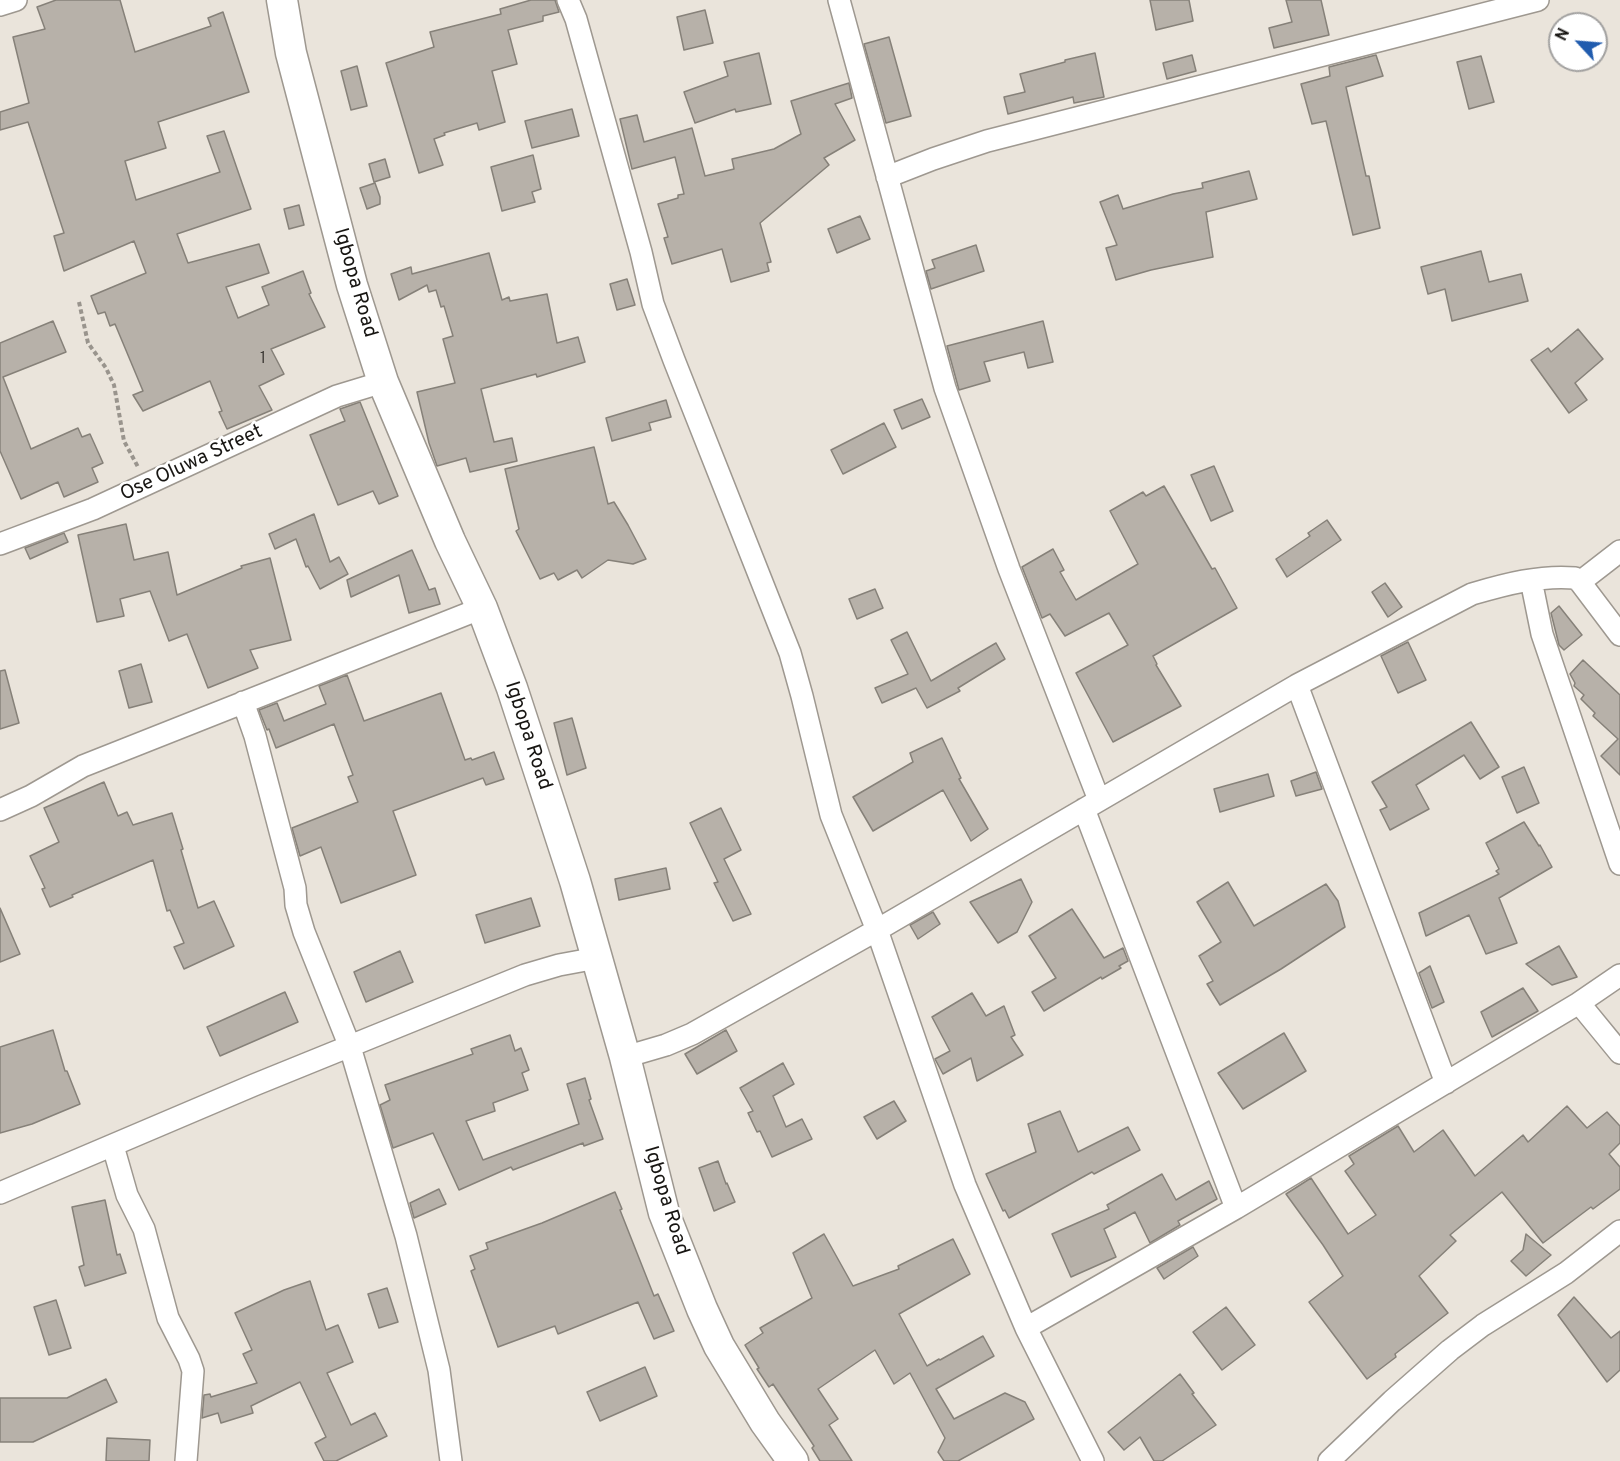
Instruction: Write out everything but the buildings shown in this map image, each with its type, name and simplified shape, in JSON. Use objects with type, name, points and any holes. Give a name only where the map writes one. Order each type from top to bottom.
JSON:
[{"type":"street","points":[[0,5],[16,0]]},
{"type":"street","name":"Igbopa Road","points":[[282,0],[291,53],[352,285],[383,382],[446,531],[482,608],[512,688],[575,881],[625,1057],[664,1213],[719,1346],[765,1422],[793,1461]]},
{"type":"street","points":[[568,0],[579,30],[653,303],[790,653],[831,814],[877,930],[965,1185],[1026,1328],[1093,1461]]},
{"type":"street","points":[[839,0],[945,388],[1236,1208]]},
{"type":"street","points":[[887,177],[987,141],[1538,0]]},
{"type":"street","name":"Ose Oluwa Street","points":[[0,544],[93,509],[337,396],[383,382]]},
{"type":"street","points":[[1580,582],[1620,551]]},
{"type":"street","points":[[625,1057],[666,1045],[692,1034],[877,930],[1297,685],[1472,594],[1502,585],[1531,580],[1575,578],[1620,635]]},
{"type":"street","points":[[1531,580],[1542,634],[1620,864]]},
{"type":"street","points":[[0,810],[83,766],[482,608]]},
{"type":"street","points":[[1297,685],[1446,1083]]},
{"type":"street","points":[[243,702],[255,736],[295,888],[296,905],[304,932],[350,1047],[406,1236],[439,1370],[451,1461]]},
{"type":"street","points":[[0,1193],[254,1085],[525,975],[559,965],[597,958]]},
{"type":"street","points":[[1026,1328],[1236,1208],[1579,1003],[1620,975]]},
{"type":"street","points":[[1579,1003],[1620,1053]]},
{"type":"street","points":[[113,1146],[127,1195],[144,1229],[168,1318],[193,1371],[186,1461]]},
{"type":"street","points":[[1329,1461],[1450,1350],[1483,1325],[1566,1274],[1620,1231]]},
{"type":"path","points":[[79,302],[88,343],[106,368],[114,385],[124,441],[147,484]]}]
